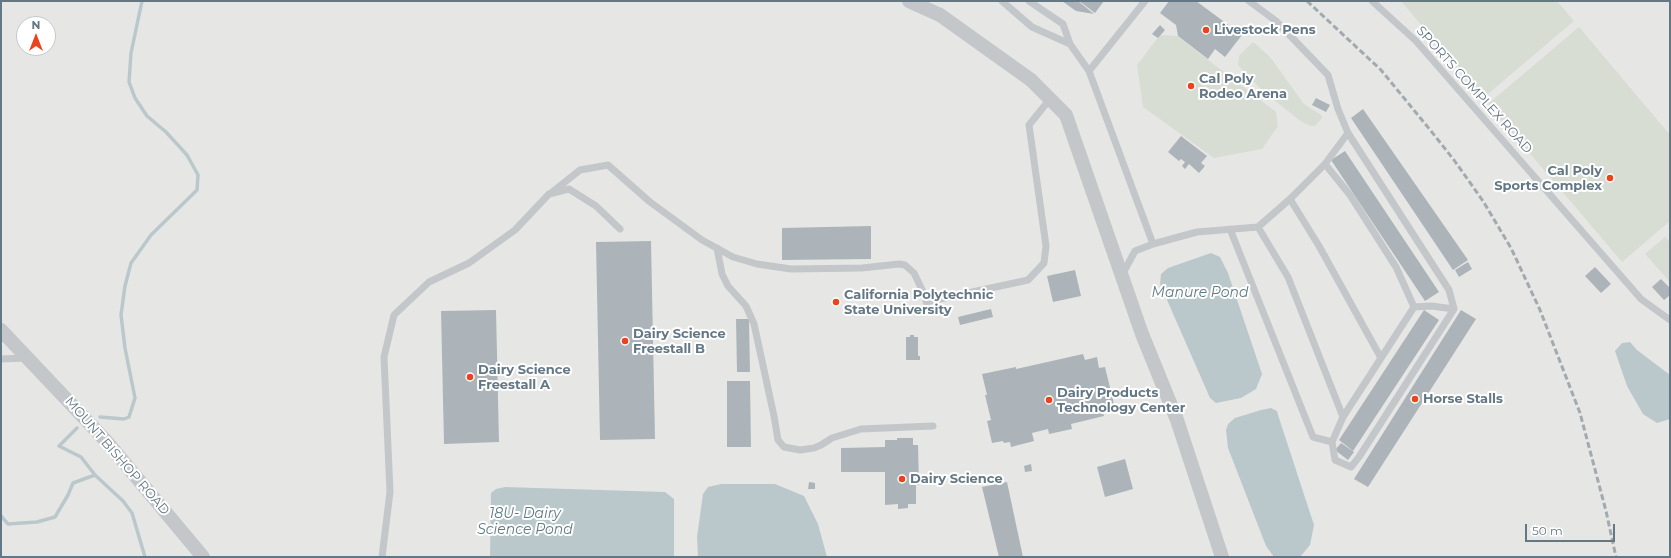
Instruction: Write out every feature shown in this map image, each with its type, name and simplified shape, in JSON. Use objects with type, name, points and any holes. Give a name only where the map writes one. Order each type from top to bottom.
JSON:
[{"type":"street","points":[[909,1],[940,16],[1031,80],[1066,115],[1142,334],[1177,420],[1222,557]]},
{"type":"street","name":"MOUNT BISHOP ROAD","points":[[1,330],[107,442],[203,557]]},
{"type":"lane","points":[[1002,1],[1032,27],[1070,44]]},
{"type":"lane","points":[[1030,1],[1063,24],[1070,44],[1089,71],[1153,244]]},
{"type":"lane","points":[[1089,71],[1145,1]]},
{"type":"lane","points":[[1249,1],[1276,21],[1328,75],[1338,109],[1348,133],[1449,290],[1454,309],[1359,457],[1351,467],[1334,460],[1332,442],[1343,417],[1414,307]]},
{"type":"lane","name":"SPORTS COMPLEX ROAD","points":[[1372,1],[1416,41],[1641,299],[1670,320]]},
{"type":"lane","points":[[382,557],[390,492],[384,357],[394,315],[429,282],[468,263],[515,230],[549,194],[580,170],[608,165],[650,202],[702,240],[733,257],[757,264],[791,269],[862,268],[899,264],[905,265],[914,273],[926,300],[1028,280],[1044,263],[1046,246],[1029,125],[1050,99]]},
{"type":"lane","points":[[1122,275],[1135,251],[1153,244],[1197,232],[1258,227],[1290,199],[1324,164],[1348,133]]},
{"type":"lane","points":[[1324,164],[1350,195],[1396,267],[1414,307]]},
{"type":"lane","points":[[549,194],[569,189],[596,206],[620,229]]},
{"type":"lane","points":[[1290,199],[1320,246],[1381,358]]},
{"type":"lane","points":[[1258,227],[1288,277],[1343,417]]},
{"type":"lane","points":[[1230,229],[1313,437],[1332,442]]},
{"type":"lane","points":[[717,248],[722,274],[728,286],[746,306],[754,324],[778,440],[784,448],[800,450],[814,448],[821,446],[832,438],[861,429],[932,426]]},
{"type":"lane","points":[[1414,307],[1431,306],[1454,309]]},
{"type":"lane","points":[[1,359],[28,358]]},
{"type":"shaded area","name":"California Polytechnic State University","points":[[1,1],[1670,1],[1670,557],[1,557]]},
{"type":"shaded area","points":[[1401,1],[1557,1],[1574,21],[1483,98]]},
{"type":"shaded area","name":"Cal Poly Sports Complex","points":[[1579,27],[1670,135],[1670,221],[1622,262],[1488,104]]},
{"type":"shaded area","name":"Cal Poly Rodeo Arena","points":[[1160,35],[1177,36],[1276,112],[1278,126],[1262,149],[1214,158],[1143,107],[1137,65]]},
{"type":"shaded area","points":[[1253,42],[1270,57],[1304,104],[1321,115],[1322,118],[1315,126],[1302,122],[1278,103],[1261,89],[1238,65],[1239,56]]},
{"type":"shaded area","points":[[1665,237],[1670,242],[1670,282],[1645,254]]},
{"type":"water","name":"Manure Pond","points":[[1211,253],[1220,257],[1228,273],[1262,374],[1256,389],[1241,398],[1216,403],[1210,398],[1160,284],[1161,274],[1168,268]]},
{"type":"water","points":[[1630,342],[1637,350],[1670,375],[1670,419],[1657,423],[1643,414],[1627,386],[1615,351],[1622,343]]},
{"type":"water","points":[[1271,408],[1277,411],[1314,525],[1310,545],[1300,557],[1274,557],[1266,546],[1228,448],[1226,430],[1228,424],[1235,418]]},
{"type":"water","points":[[721,484],[775,484],[804,496],[818,524],[827,557],[698,557],[697,537],[703,494],[708,487]]},
{"type":"water","name":"18U- Dairy Science Pond","points":[[505,487],[665,492],[674,499],[674,557],[490,557],[491,493],[496,489]]},
{"type":"building","points":[[1062,1],[1078,1],[1094,14],[1076,11]]},
{"type":"building","points":[[1079,1],[1104,1],[1095,13]]},
{"type":"building","name":"Livestock Pens","points":[[1169,1],[1196,1],[1242,35],[1225,57],[1215,49],[1208,59],[1178,36],[1176,25],[1160,13]]},
{"type":"building","points":[[1160,25],[1165,30],[1158,38],[1152,34]]},
{"type":"building","points":[[1316,98],[1330,105],[1326,112],[1312,105]]},
{"type":"building","points":[[1363,109],[1468,260],[1453,270],[1351,118]]},
{"type":"building","points":[[1181,136],[1207,156],[1201,163],[1205,166],[1199,173],[1189,164],[1185,169],[1182,166],[1185,162],[1181,159],[1179,161],[1168,152]]},
{"type":"building","points":[[1345,151],[1439,292],[1425,301],[1331,160]]},
{"type":"building","points":[[871,226],[871,259],[782,260],[782,228]]},
{"type":"building","name":"Dairy Science Freestall B","points":[[651,241],[655,439],[600,440],[596,242]]},
{"type":"building","points":[[1468,262],[1472,269],[1459,277],[1455,270]]},
{"type":"building","points":[[1595,267],[1611,284],[1601,293],[1585,276]]},
{"type":"building","points":[[1075,270],[1081,296],[1053,302],[1047,276]]},
{"type":"building","points":[[1661,279],[1670,288],[1670,295],[1664,300],[1652,287]]},
{"type":"building","points":[[991,309],[993,317],[960,325],[958,317]]},
{"type":"building","name":"Dairy Science Freestall A","points":[[496,310],[499,442],[444,444],[441,311]]},
{"type":"building","name":"Horse Stalls","points":[[1424,310],[1439,320],[1353,451],[1339,440]]},
{"type":"building","name":"Horse Stalls","points":[[1461,310],[1476,319],[1368,487],[1354,479]]},
{"type":"building","points":[[736,319],[749,319],[750,372],[737,372]]},
{"type":"building","points":[[910,335],[918,337],[918,356],[920,356],[920,360],[906,360],[906,337],[910,337]]},
{"type":"building","name":"Dairy Products Technology Center","points":[[1083,354],[1085,360],[1097,357],[1099,368],[1105,367],[1114,404],[1102,407],[1104,416],[1071,424],[1072,429],[1049,434],[1048,429],[1032,433],[1034,441],[1011,447],[1010,442],[1004,443],[1003,441],[992,443],[987,421],[991,420],[982,374],[1016,367],[1016,369]]},
{"type":"building","points":[[727,381],[750,381],[751,447],[727,447]]},
{"type":"building","name":"Dairy Science","points":[[897,438],[913,438],[913,445],[918,445],[919,485],[916,485],[916,504],[908,504],[908,508],[898,509],[898,504],[885,505],[885,472],[841,472],[841,448],[885,447],[885,440],[897,440]]},
{"type":"building","points":[[1341,443],[1354,452],[1348,460],[1335,450]]},
{"type":"building","points":[[1125,459],[1133,489],[1105,497],[1097,467]]},
{"type":"building","points":[[1031,464],[1032,471],[1025,472],[1024,466]]},
{"type":"building","points":[[809,482],[815,483],[815,489],[808,489]]},
{"type":"building","points":[[1007,482],[1023,557],[999,557],[982,487]]},
{"type":"waterway","points":[[100,417],[124,419],[129,417],[135,398],[125,348],[121,315],[125,286],[131,263],[151,235],[197,190],[198,175],[187,155],[166,132],[147,116],[135,98],[129,82],[131,53],[142,1]]},
{"type":"waterway","points":[[77,428],[59,446],[81,457],[95,475],[123,501],[132,513],[145,557]]},
{"type":"waterway","points":[[1,516],[8,524],[37,522],[55,517],[73,483],[95,475]]},
{"type":"railway","points":[[1307,1],[1381,70],[1454,160],[1483,201],[1511,248],[1540,310],[1580,413],[1606,511],[1616,557]]},
{"type":"place","name":"Livestock Pens","points":[[1206,30]]},
{"type":"place","name":"Cal Poly Rodeo Arena","points":[[1191,86]]},
{"type":"place","name":"Cal Poly Sports Complex","points":[[1610,178]]},
{"type":"place","name":"California Polytechnic State University","points":[[836,302]]},
{"type":"place","name":"Dairy Science Freestall B","points":[[625,341]]},
{"type":"place","name":"Dairy Science Freestall A","points":[[470,377]]},
{"type":"place","name":"Horse Stalls","points":[[1415,399]]},
{"type":"place","name":"Dairy Products Technology Center","points":[[1049,400]]},
{"type":"place","name":"Dairy Science","points":[[902,479]]}]
